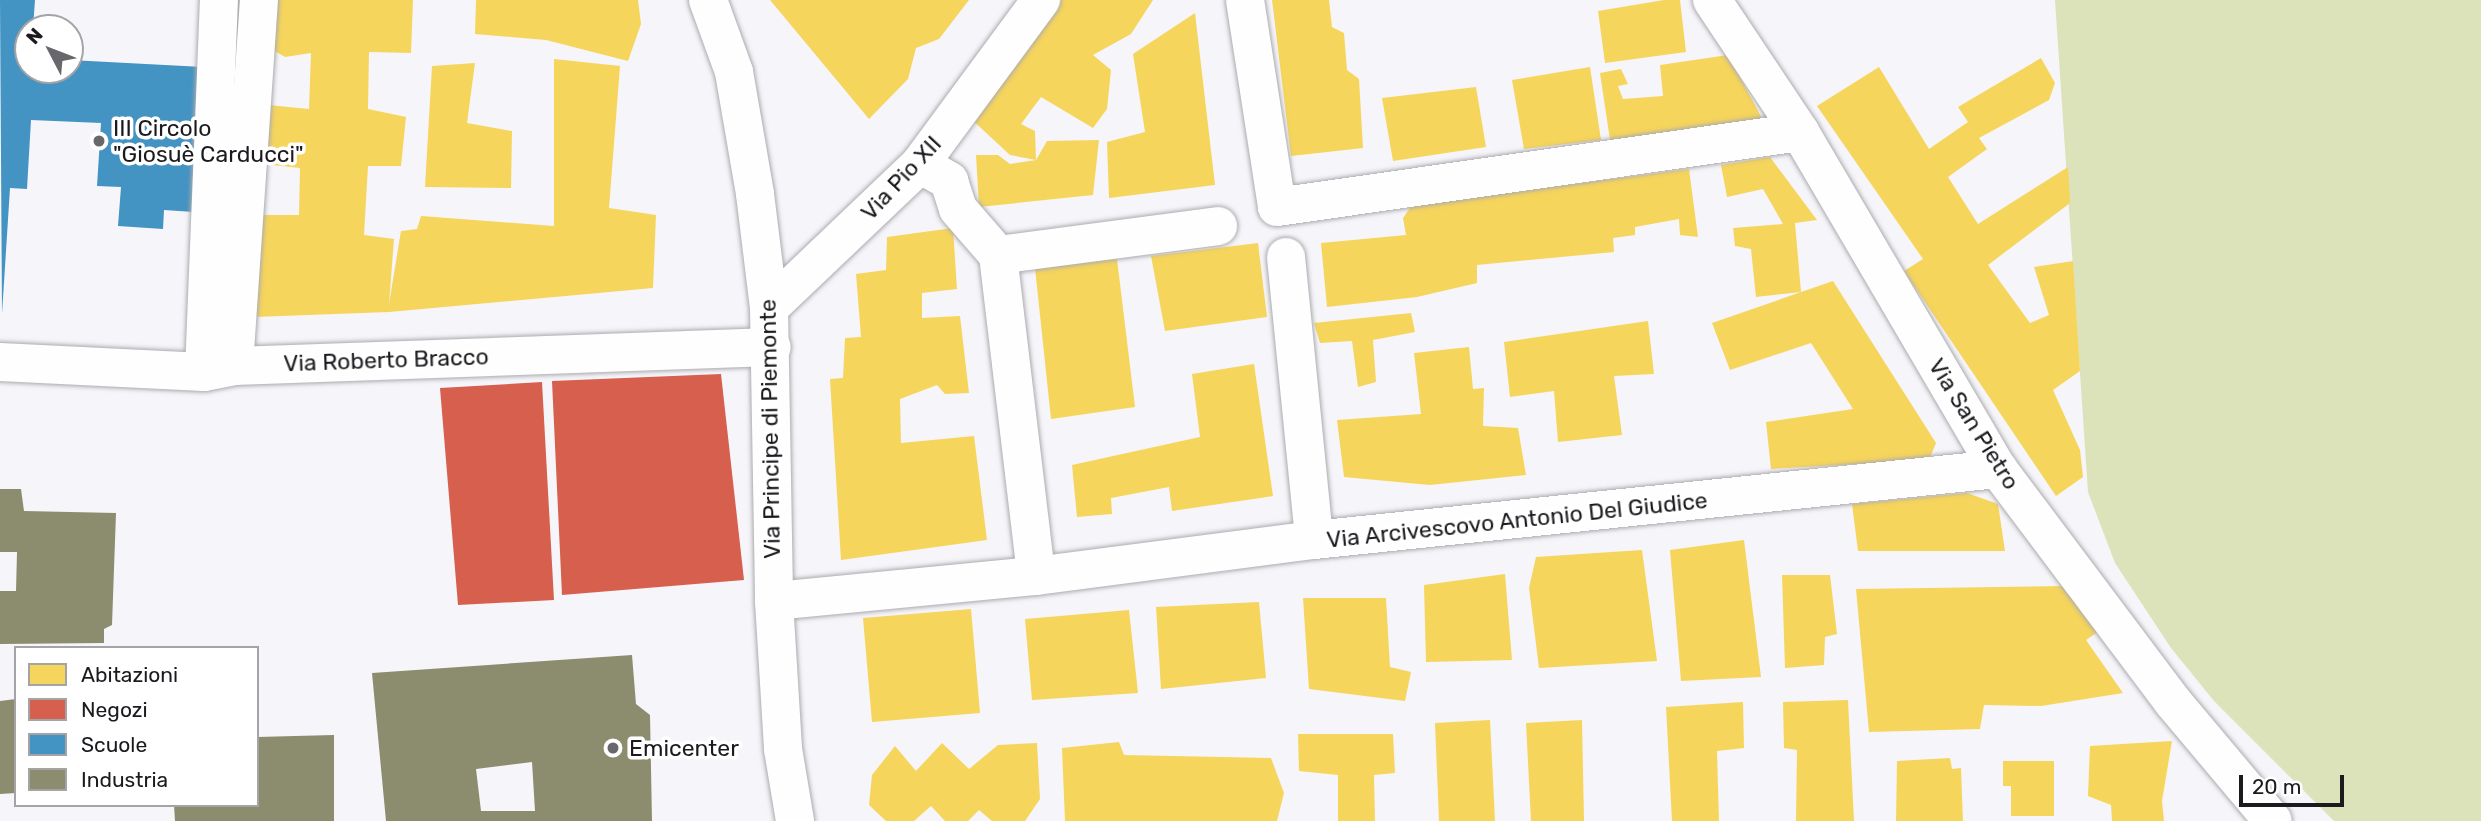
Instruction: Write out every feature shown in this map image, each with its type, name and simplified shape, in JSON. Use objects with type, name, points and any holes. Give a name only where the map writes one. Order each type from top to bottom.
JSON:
[{"type":"street","points":[[219,0],[219,369]]},
{"type":"street","points":[[219,369],[259,0]]},
{"type":"street","name":"Via Principe di Piemonte","points":[[708,0],[734,72],[755,194],[769,308],[772,347],[774,601],[783,748],[795,821]]},
{"type":"street","name":"Via Pio XII","points":[[769,308],[920,164],[1041,0]]},
{"type":"street","points":[[1245,0],[1278,207],[1800,132]]},
{"type":"street","name":"Via San Pietro","points":[[1712,0],[1800,132],[1998,469],[2173,702],[2273,821]]},
{"type":"street","points":[[920,164],[949,181],[958,209],[998,255],[1036,576]]},
{"type":"street","points":[[998,255],[1218,226]]},
{"type":"street","points":[[1286,257],[1314,540]]},
{"type":"street","name":"Via Roberto Bracco","points":[[0,362],[219,369],[772,347]]},
{"type":"street","name":"Via Arcivescovo Antonio Del Giudice","points":[[774,601],[1036,576],[1314,540],[1998,469]]},
{"type":"green space","points":[[2055,0],[2481,0],[2481,821],[2334,821],[2214,701],[2171,648],[2115,563],[2088,492]]},
{"type":"building: Abitazioni","points":[[275,0],[413,0],[411,53],[369,52],[368,109],[406,117],[401,166],[368,166],[364,235],[394,239],[389,304],[401,231],[417,229],[421,216],[554,226],[554,59],[620,66],[609,208],[656,215],[653,288],[389,312],[253,317],[262,215],[299,215],[300,168],[263,164],[268,105],[309,109],[311,53],[285,57],[273,50]]},
{"type":"building: Abitazioni","points":[[476,0],[638,0],[641,24],[628,61],[546,40],[475,34]]},
{"type":"building: Abitazioni","points":[[770,0],[969,0],[939,39],[916,48],[908,79],[869,119]]},
{"type":"building: Abitazioni","points":[[1057,0],[1153,0],[1131,34],[1093,55],[1111,70],[1107,109],[1093,128],[1041,97],[1021,124],[1035,131],[1036,160],[1010,155],[969,117]]},
{"type":"building: Abitazioni","points":[[1272,0],[1329,0],[1332,27],[1344,33],[1347,70],[1359,79],[1363,148],[1291,156]]},
{"type":"building: Abitazioni","points":[[1664,0],[1680,0],[1686,52],[1605,63],[1598,11]]},
{"type":"building: Abitazioni","points":[[1195,13],[1215,185],[1109,198],[1107,142],[1145,132],[1133,54]]},
{"type":"building: Abitazioni","points":[[1728,55],[1765,124],[1610,140],[1600,73],[1621,69],[1628,84],[1618,86],[1623,99],[1663,96],[1660,65]]},
{"type":"building: Abitazioni","points":[[2041,58],[2055,83],[2049,100],[1979,138],[1987,149],[1948,177],[1978,224],[2068,167],[2070,203],[1988,265],[2030,323],[2049,315],[2034,267],[2073,261],[2080,371],[2053,390],[2080,450],[2083,477],[2056,496],[1904,271],[1923,259],[1817,106],[1879,67],[1929,149],[1968,122],[1958,107]]},
{"type":"building: Abitazioni","points":[[475,63],[467,123],[512,131],[511,188],[425,187],[432,66]]},
{"type":"building: Abitazioni","points":[[1590,67],[1601,140],[1524,149],[1512,80]]},
{"type":"building: Abitazioni","points":[[1476,87],[1486,147],[1393,161],[1382,98]]},
{"type":"building: Abitazioni","points":[[1099,140],[1093,195],[979,207],[976,155],[998,155],[1010,164],[1036,160],[1047,141]]},
{"type":"building: Abitazioni","points":[[1770,157],[1817,220],[1795,223],[1801,292],[1756,297],[1751,249],[1735,246],[1733,228],[1783,224],[1763,189],[1727,197],[1721,165]]},
{"type":"building: Abitazioni","points":[[1689,169],[1698,237],[1680,235],[1679,219],[1635,227],[1635,235],[1613,238],[1614,252],[1477,265],[1477,283],[1417,297],[1327,307],[1321,243],[1406,235],[1403,218],[1412,205]]},
{"type":"building: Abitazioni","points":[[953,228],[957,289],[922,293],[922,318],[960,316],[969,393],[945,394],[937,385],[900,399],[901,443],[974,436],[987,540],[841,560],[830,379],[843,378],[845,338],[861,337],[856,274],[886,270],[887,237]]},
{"type":"building: Abitazioni","points":[[1258,243],[1267,317],[1165,331],[1151,256]]},
{"type":"building: Abitazioni","points":[[1117,259],[1135,407],[1051,419],[1035,268]]},
{"type":"building: Abitazioni","points":[[1833,281],[1936,443],[1929,460],[1771,469],[1766,422],[1853,409],[1811,343],[1730,370],[1712,323]]},
{"type":"building: Abitazioni","points":[[1411,313],[1415,332],[1373,340],[1376,382],[1358,387],[1352,341],[1320,343],[1314,323]]},
{"type":"building: Abitazioni","points":[[1648,321],[1654,374],[1614,376],[1622,435],[1558,442],[1554,391],[1510,397],[1504,342]]},
{"type":"building: Abitazioni","points":[[1469,347],[1473,389],[1484,388],[1483,426],[1518,428],[1526,475],[1430,485],[1344,477],[1337,420],[1421,414],[1414,353]]},
{"type":"building: Abitazioni","points":[[1254,364],[1273,496],[1172,511],[1169,487],[1111,498],[1112,514],[1077,517],[1072,465],[1200,437],[1192,374]]},
{"type":"building: Abitazioni","points":[[1967,493],[1998,504],[2005,551],[1858,551],[1852,504]]},
{"type":"building: Abitazioni","points":[[1744,540],[1761,677],[1681,681],[1670,550]]},
{"type":"building: Abitazioni","points":[[1642,550],[1657,661],[1539,668],[1529,588],[1536,557]]},
{"type":"building: Abitazioni","points":[[1505,574],[1512,660],[1426,662],[1424,585]]},
{"type":"building: Abitazioni","points":[[1782,575],[1830,575],[1837,634],[1825,637],[1824,665],[1785,668]]},
{"type":"building: Abitazioni","points":[[2066,586],[2099,631],[2086,640],[2123,693],[2041,706],[1984,705],[1980,729],[1869,732],[1856,589]]},
{"type":"building: Abitazioni","points":[[1303,598],[1386,598],[1390,667],[1411,672],[1405,701],[1309,689]]},
{"type":"building: Abitazioni","points":[[1259,602],[1266,678],[1161,689],[1156,607]]},
{"type":"building: Abitazioni","points":[[971,609],[980,713],[872,722],[863,618]]},
{"type":"building: Abitazioni","points":[[1129,610],[1138,693],[1032,700],[1025,619]]},
{"type":"building: Abitazioni","points":[[1848,700],[1854,821],[1796,821],[1797,750],[1784,748],[1783,702]]},
{"type":"building: Abitazioni","points":[[1743,702],[1744,748],[1717,751],[1719,821],[1672,821],[1666,707]]},
{"type":"building: Abitazioni","points":[[1490,720],[1495,821],[1439,821],[1435,723]]},
{"type":"building: Abitazioni","points":[[1582,720],[1584,821],[1531,821],[1526,723]]},
{"type":"building: Abitazioni","points":[[1298,734],[1393,734],[1395,773],[1374,775],[1375,821],[1338,821],[1338,775],[1299,771]]},
{"type":"building: Abitazioni","points":[[2172,741],[2162,801],[2164,821],[2112,821],[2111,805],[2088,796],[2090,746]]},
{"type":"building: Abitazioni","points":[[1119,742],[1124,755],[1271,758],[1284,793],[1277,821],[1065,821],[1062,748]]},
{"type":"building: Abitazioni","points":[[942,743],[969,769],[998,745],[1037,743],[1040,799],[1025,821],[992,821],[979,810],[968,821],[945,821],[931,806],[914,821],[886,821],[869,805],[872,775],[895,746],[916,771]]},
{"type":"building: Abitazioni","points":[[1950,758],[1952,769],[1961,768],[1963,821],[1896,821],[1897,761]]},
{"type":"building: Abitazioni","points":[[2003,761],[2054,761],[2054,816],[2011,816],[2011,786],[2003,786]]},
{"type":"building: Negozi","points":[[721,374],[744,580],[562,595],[552,381]]},
{"type":"building: Negozi","points":[[542,382],[554,600],[458,605],[440,388]]},
{"type":"building: Scuole","points":[[0,0],[35,0],[34,14],[14,14],[14,84],[84,84],[84,61],[203,67],[194,212],[164,210],[163,229],[118,226],[121,187],[97,186],[101,123],[31,120],[27,189],[10,188],[2,314]]},
{"type":"building: Industria","points":[[0,489],[21,489],[24,511],[116,513],[112,625],[104,629],[104,643],[0,644],[0,591],[16,591],[17,552],[0,552]]},
{"type":"building: Industria","points":[[632,655],[636,704],[650,715],[652,821],[386,821],[372,673]],"holes":[[[532,762],[535,811],[481,811],[476,769]]]},
{"type":"building: Industria","points":[[14,699],[14,793],[0,794],[0,701]]},
{"type":"building: Industria","points":[[334,735],[334,821],[175,821],[174,807],[259,807],[259,737]]},
{"type":"place","name":"III Circolo \"Giosuè Carducci\"","points":[[99,141]]},
{"type":"place","name":"Emicenter","points":[[613,748]]}]
